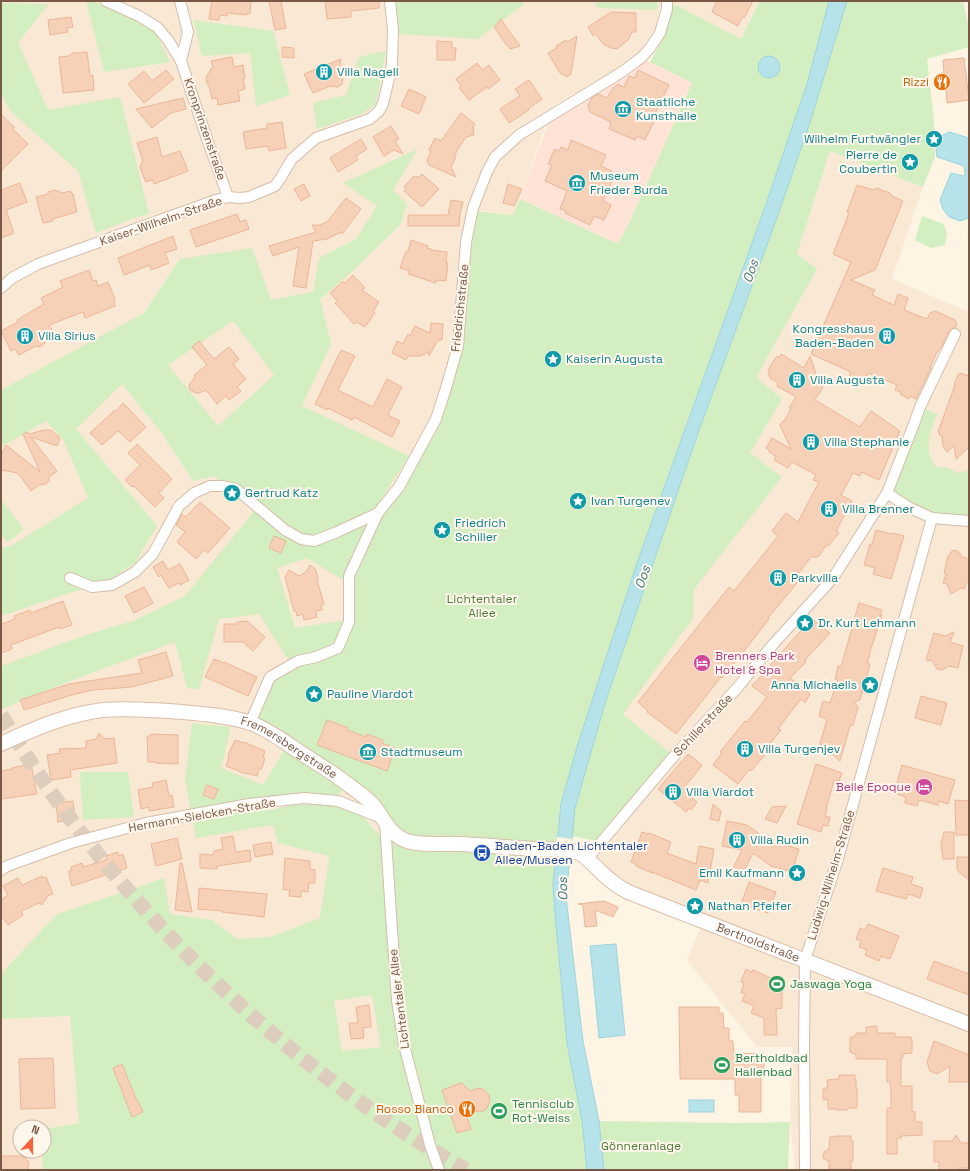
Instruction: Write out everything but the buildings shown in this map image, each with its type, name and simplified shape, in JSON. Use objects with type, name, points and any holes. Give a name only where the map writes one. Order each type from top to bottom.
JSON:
[{"type":"main road","name":"Fremersbergstraße","points":[[1,744],[36,728],[81,714],[102,710],[150,710],[224,717],[250,723],[274,734],[346,782],[373,805],[391,830],[399,837],[412,842],[421,843],[556,850]]},
{"type":"main road","name":"Bertholdstraße","points":[[556,850],[579,853],[611,881],[628,892],[969,1024]]},
{"type":"street","name":"Kronprinzenstraße","points":[[106,1],[157,26],[168,40],[181,61],[228,197]]},
{"type":"street","points":[[180,1],[188,32],[181,61]]},
{"type":"street","name":"Kaiser-Wilhelm-Straße","points":[[1,288],[12,278],[38,264],[216,200],[228,197],[249,197],[275,186],[292,159],[316,138],[370,119],[379,111],[383,104],[392,65],[393,30],[390,1]]},
{"type":"street","name":"Friedrichstraße","points":[[250,723],[270,677],[298,661],[316,657],[338,648],[348,622],[348,576],[378,513],[399,487],[436,419],[458,346],[466,242],[473,208],[487,172],[495,157],[519,135],[622,72],[642,56],[650,48],[660,33],[667,1]]},
{"type":"street","name":"Schillerstraße","points":[[587,859],[674,756],[738,688],[770,649],[833,578],[887,492],[920,407],[955,334]]},
{"type":"street","points":[[70,578],[92,587],[112,585],[135,572],[153,554],[179,506],[194,493],[210,486],[222,486],[236,489],[285,530],[301,539],[314,541],[378,513]]},
{"type":"street","points":[[887,492],[908,507],[932,518],[969,522]]},
{"type":"street","name":"Ludwig-Wilhelm-Straße","points":[[805,1170],[805,960],[838,859],[932,518]]},
{"type":"street","name":"Hermann-Sielcken-Straße","points":[[1,870],[7,866],[71,843],[146,822],[249,804],[304,798],[338,800],[384,820]]},
{"type":"street","name":"Lichtentaler Allee","points":[[384,820],[390,915],[397,993],[404,1044],[430,1145],[439,1170]]},
{"type":"shaded area","points":[[1,1],[760,1],[741,39],[674,4],[661,3],[656,27],[639,52],[611,73],[552,106],[520,199],[513,215],[470,209],[458,346],[373,805],[386,840],[329,856],[320,918],[270,937],[237,939],[57,914],[1,974]]},
{"type":"shaded area","points":[[646,60],[692,83],[630,221],[618,244],[520,199],[549,121]]},
{"type":"shaded area","points":[[830,151],[923,187],[892,279],[969,312],[969,1170],[795,1170],[790,1122],[792,1047],[757,1047],[687,960],[704,921],[628,892],[587,859],[674,756],[606,700],[698,433],[797,254]]},
{"type":"shaded area","points":[[372,995],[382,1047],[342,1051],[334,1001]]},
{"type":"shaded area","points":[[70,1016],[79,1123],[52,1128],[52,1119],[12,1119],[12,1159],[42,1159],[43,1170],[1,1170],[1,1019]]},
{"type":"green space","points":[[86,1],[94,1],[154,30],[170,62],[104,72]]},
{"type":"green space","points":[[396,1],[523,1],[523,5],[478,39],[399,34]]},
{"type":"green space","points":[[595,1],[657,1],[658,10],[598,8]]},
{"type":"green space","name":"Lichtentaler Allee","points":[[760,1],[963,1],[969,28],[969,47],[927,59],[934,121],[935,157],[923,187],[830,151],[797,254],[817,269],[756,377],[782,399],[750,453],[782,477],[694,589],[693,618],[623,714],[674,756],[601,842],[572,836],[575,808],[606,700],[698,433],[778,212],[721,328],[637,563],[561,804],[553,886],[567,1043],[582,1121],[587,1170],[43,1170],[42,1159],[52,1159],[52,1128],[79,1123],[70,1016],[1,1019],[1,974],[57,914],[164,878],[170,914],[212,920],[237,939],[270,937],[320,918],[329,856],[278,843],[273,825],[196,838],[185,779],[192,723],[231,727],[221,768],[263,785],[285,749],[346,787],[250,723],[270,677],[339,648],[349,622],[349,576],[436,419],[452,366],[466,253],[476,211],[513,215],[520,199],[618,244],[630,221],[692,83],[650,62],[665,35],[674,4],[741,39]],"holes":[[[346,787],[373,805],[386,840],[374,830],[362,815],[335,806],[304,803],[270,810],[268,798],[336,797]],[[372,995],[381,1047],[342,1051],[334,1001]]]},
{"type":"green space","points":[[1,3],[49,4],[18,42],[48,110],[120,97],[149,214],[137,217],[96,233],[78,171],[10,111],[1,93]]},
{"type":"green space","points":[[193,20],[273,31],[290,95],[256,106],[250,53],[202,56]]},
{"type":"green space","points":[[386,51],[376,104],[362,114],[317,129],[313,103],[346,95],[359,57]]},
{"type":"green space","points":[[418,149],[393,190],[407,204],[401,224],[355,269],[320,299],[331,344],[302,406],[409,456],[374,510],[343,580],[307,558],[277,568],[295,628],[346,620],[338,646],[290,663],[259,614],[219,619],[199,689],[187,688],[175,642],[65,683],[2,709],[1,666],[89,634],[133,621],[185,596],[255,510],[214,476],[193,481],[163,435],[122,384],[76,429],[157,526],[135,563],[109,580],[1,616],[1,548],[11,546],[88,498],[64,441],[46,421],[1,447],[1,390],[144,313],[180,259],[252,248],[271,300],[313,292],[319,258],[356,239],[377,206],[343,183]],"holes":[[[233,321],[274,375],[218,426],[168,365]]]},
{"type":"green space","points":[[922,216],[944,224],[947,233],[945,245],[931,248],[915,240]]},
{"type":"green space","points":[[920,407],[937,414],[930,435],[929,445],[930,457],[936,467],[948,468],[958,473],[969,470],[969,521],[932,518],[887,493]]},
{"type":"green space","points":[[1,499],[24,530],[7,542],[1,534]]},
{"type":"green space","points":[[80,772],[128,772],[134,817],[83,820]]},
{"type":"green space","name":"Gönneranlage","points":[[599,1121],[736,1123],[790,1122],[788,1170],[604,1170]]},
{"type":"water","name":"Oos","points":[[829,1],[847,1],[812,116],[779,212],[698,433],[606,700],[575,808],[566,897],[583,1041],[599,1121],[604,1170],[587,1170],[582,1121],[567,1043],[555,914],[553,885],[561,804],[577,747],[637,563],[765,207],[808,81]]},
{"type":"water","points":[[769,56],[773,57],[779,63],[779,71],[773,77],[769,78],[765,77],[759,71],[758,67],[759,63],[765,57]]},
{"type":"water","points":[[949,132],[969,138],[969,218],[960,221],[949,217],[943,209],[940,200],[951,173],[964,176],[965,173],[964,166],[937,157],[936,149],[941,136]]},
{"type":"water","points":[[616,944],[625,1035],[599,1038],[590,946]]},
{"type":"water","points":[[689,1100],[714,1100],[714,1112],[689,1112]]},
{"type":"pier","points":[[557,837],[572,839],[570,863],[555,862]]},
{"type":"tunnel","points":[[1,715],[45,783],[94,849],[147,912],[205,972],[266,1028],[330,1080],[397,1127],[466,1170]]},
{"type":"place","name":"Villa Nagell","points":[[324,72]]},
{"type":"place","name":"Rizzi","points":[[942,82]]},
{"type":"place","name":"Staatliche Kunsthalle","points":[[623,109]]},
{"type":"place","name":"Wilhelm Furtwängler","points":[[934,139]]},
{"type":"place","name":"Pierre de Coubertin","points":[[910,162]]},
{"type":"place","name":"Museum Frieder Burda","points":[[577,183]]},
{"type":"place","name":"Villa Sirius","points":[[25,336]]},
{"type":"place","name":"Kongresshaus Baden-Baden","points":[[887,336]]},
{"type":"place","name":"Kaiserin Augusta","points":[[553,359]]},
{"type":"place","name":"Villa Augusta","points":[[797,380]]},
{"type":"place","name":"Villa Stephanie","points":[[811,442]]},
{"type":"place","name":"Gertrud Katz","points":[[232,493]]},
{"type":"place","name":"Ivan Turgenev","points":[[578,501]]},
{"type":"place","name":"Villa Brenner","points":[[829,509]]},
{"type":"place","name":"Friedrich Schiller","points":[[442,530]]},
{"type":"place","name":"Parkvilla","points":[[778,578]]},
{"type":"place","name":"Dr. Kurt Lehmann","points":[[805,623]]},
{"type":"place","name":"Brenners Park Hotel & Spa","points":[[702,663]]},
{"type":"place","name":"Anna Michaelis","points":[[870,685]]},
{"type":"place","name":"Pauline Viardot","points":[[314,694]]},
{"type":"place","name":"Villa Turgenjev","points":[[745,749]]},
{"type":"place","name":"Stadtmuseum","points":[[368,752]]},
{"type":"place","name":"Belle Epoque","points":[[924,787]]},
{"type":"place","name":"Villa Viardot","points":[[673,792]]},
{"type":"place","name":"Villa Rudin","points":[[737,840]]},
{"type":"place","name":"Baden-Baden Lichtentaler Allee/Museen","points":[[482,853]]},
{"type":"place","name":"Emil Kaufmann","points":[[797,873]]},
{"type":"place","name":"Nathan Pfeifer","points":[[695,906]]},
{"type":"place","name":"Jaswaga Yoga","points":[[777,984]]},
{"type":"place","name":"Bertholdbad Hallenbad","points":[[722,1065]]},
{"type":"place","name":"Rosso Bianco","points":[[467,1109]]},
{"type":"place","name":"Tennisclub Rot-Weiss","points":[[499,1111]]}]
